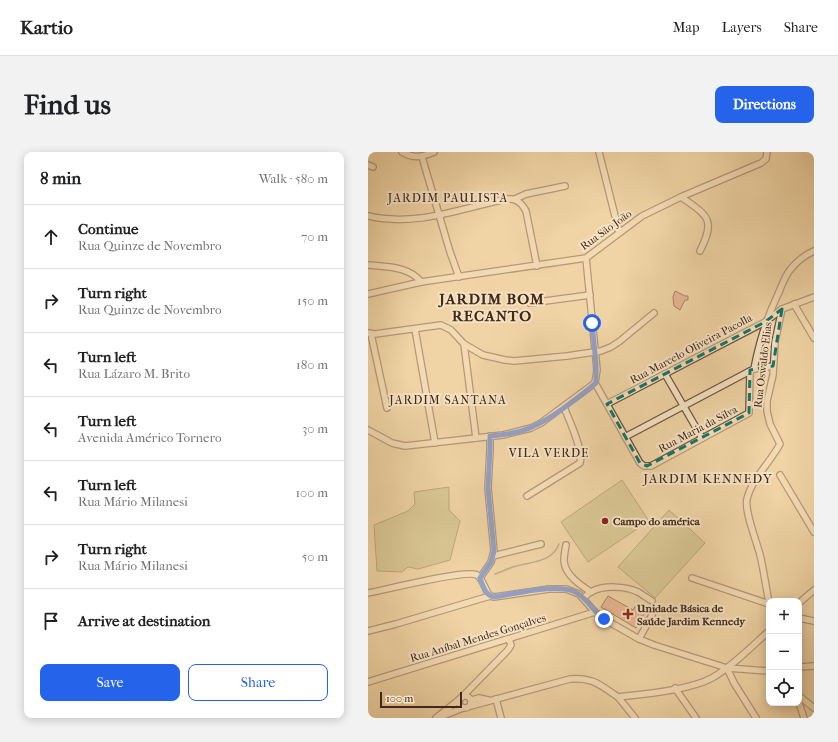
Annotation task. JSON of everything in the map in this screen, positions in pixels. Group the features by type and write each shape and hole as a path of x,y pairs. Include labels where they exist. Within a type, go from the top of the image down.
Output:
{"street":[{"path":"405,153 422,157 434,152"},
{"path":"599,152 619,232"},
{"name":"Rua São João","path":"368,294 421,282 586,258 642,216 761,162 766,159 767,152"},
{"path":"422,157 450,252 459,277"},
{"path":"368,216 390,219 440,215 505,199 515,199 526,194 566,186"},
{"path":"681,197 703,213 707,218 709,226 707,237 700,251"},
{"path":"515,199 523,205 526,211 537,266"},
{"name":"Rua Maria da Silva","path":"625,437 640,463 644,466 651,466 749,413 752,370 765,322 789,271 799,261 814,251"},
{"path":"586,258 597,370 596,383 625,437 752,370 773,366"},
{"path":"368,265 396,268 406,271 418,278 421,282"},
{"path":"530,303 590,294"},
{"name":"Rua Marcelo Oliveira Pacolla","path":"607,404 765,322 782,309 814,297"},
{"path":"794,304 814,338"},
{"name":"Rua Oswaldo Elias","path":"768,598 761,559 748,517 746,501 754,482 780,444 770,424 767,411 767,401 773,375 775,342 782,309"},
{"path":"387,408 370,334 429,326 445,326 464,344 484,355 505,360 536,359 595,353 611,347 654,313"},
{"path":"415,329 435,443"},
{"path":"464,344 476,438"},
{"path":"665,374 685,406 702,438"},
{"path":"368,430 396,444 405,446 521,431 531,428 564,407 596,383"},
{"path":"527,496 573,469 580,463 580,450 564,407"},
{"path":"480,578 491,562 494,543 488,488 490,436"},
{"path":"780,475 814,532"},
{"path":"493,556 541,544"},
{"path":"566,545 564,562 566,569 580,585 591,592"},
{"path":"368,594 453,576 473,574 480,578 486,592 490,596"},
{"path":"692,578 766,602"},
{"path":"584,598 591,592 601,588 614,587 628,588 652,601"},
{"path":"368,631 490,596 494,597 559,588 573,590 584,598 595,612 604,619 639,639 654,645 727,668 766,671"},
{"path":"802,601 814,590"},
{"name":"Rua Aníbal Mendes Gonçalves","path":"368,682 595,612"},
{"path":"639,639 652,615"},
{"path":"802,619 814,621"},
{"path":"618,697 693,685 711,678 727,668 766,634"},
{"path":"436,718 461,698 472,685 491,669 508,650 510,645 509,639"},
{"path":"802,667 814,666"},
{"path":"727,668 737,689 756,718"},
{"path":"471,701 479,698 493,699 579,678 594,681 618,697 635,718"},
{"path":"436,718 463,708 469,708 472,685"},
{"path":"675,688 696,718"},
{"path":"461,698 467,696 471,701"},
{"path":"461,698 459,703 463,708"},
{"path":"802,698 814,708"},
{"path":"493,699 501,718"},
{"path":"800,706 804,718"}],"highlighted area":[{"path":"782,309 773,366 750,370 749,413 647,466 640,463 607,404 765,322"}],"shaded area":[{"name":"Campo do américa","path":"622,480 649,521 588,562 561,522"},
{"path":"449,487 449,510 460,521 450,560 418,569 408,567 402,572 377,571 374,525 408,511 415,504 414,492"},
{"path":"669,510 705,543 655,598 618,567"}],"building":[{"path":"675,291 688,296 688,300 685,300 680,310 674,306 673,297"},
{"name":"Unidade Básica de Saúde Jardim Kennedy","path":"608,596 633,610 637,603 647,609 641,619 644,619 640,625 638,624 636,628 601,607"}],"waterway":[{"path":"495,574 513,567 539,561 551,555 559,544"}],"place":[{"name":"Campo do américa","path":"605,521"},
{"name":"Unidade Básica de Saúde Jardim Kennedy","path":"628,614"}],"district":[{"name":"JARDIM PAULISTA","path":"448,198"},
{"name":"JARDIM BOM RECANTO","path":"492,308"},
{"name":"JARDIM SANTANA","path":"448,400"},
{"name":"VILA VERDE","path":"549,453"},
{"name":"JARDIM KENNEDY","path":"708,478"}],"route":[{"path":"592,323 596,364 596,383 541,423 521,431 490,436 488,488 494,551 491,562 480,578 486,592 490,596 494,597 559,588 573,590 584,598 595,612 604,619"}]}
